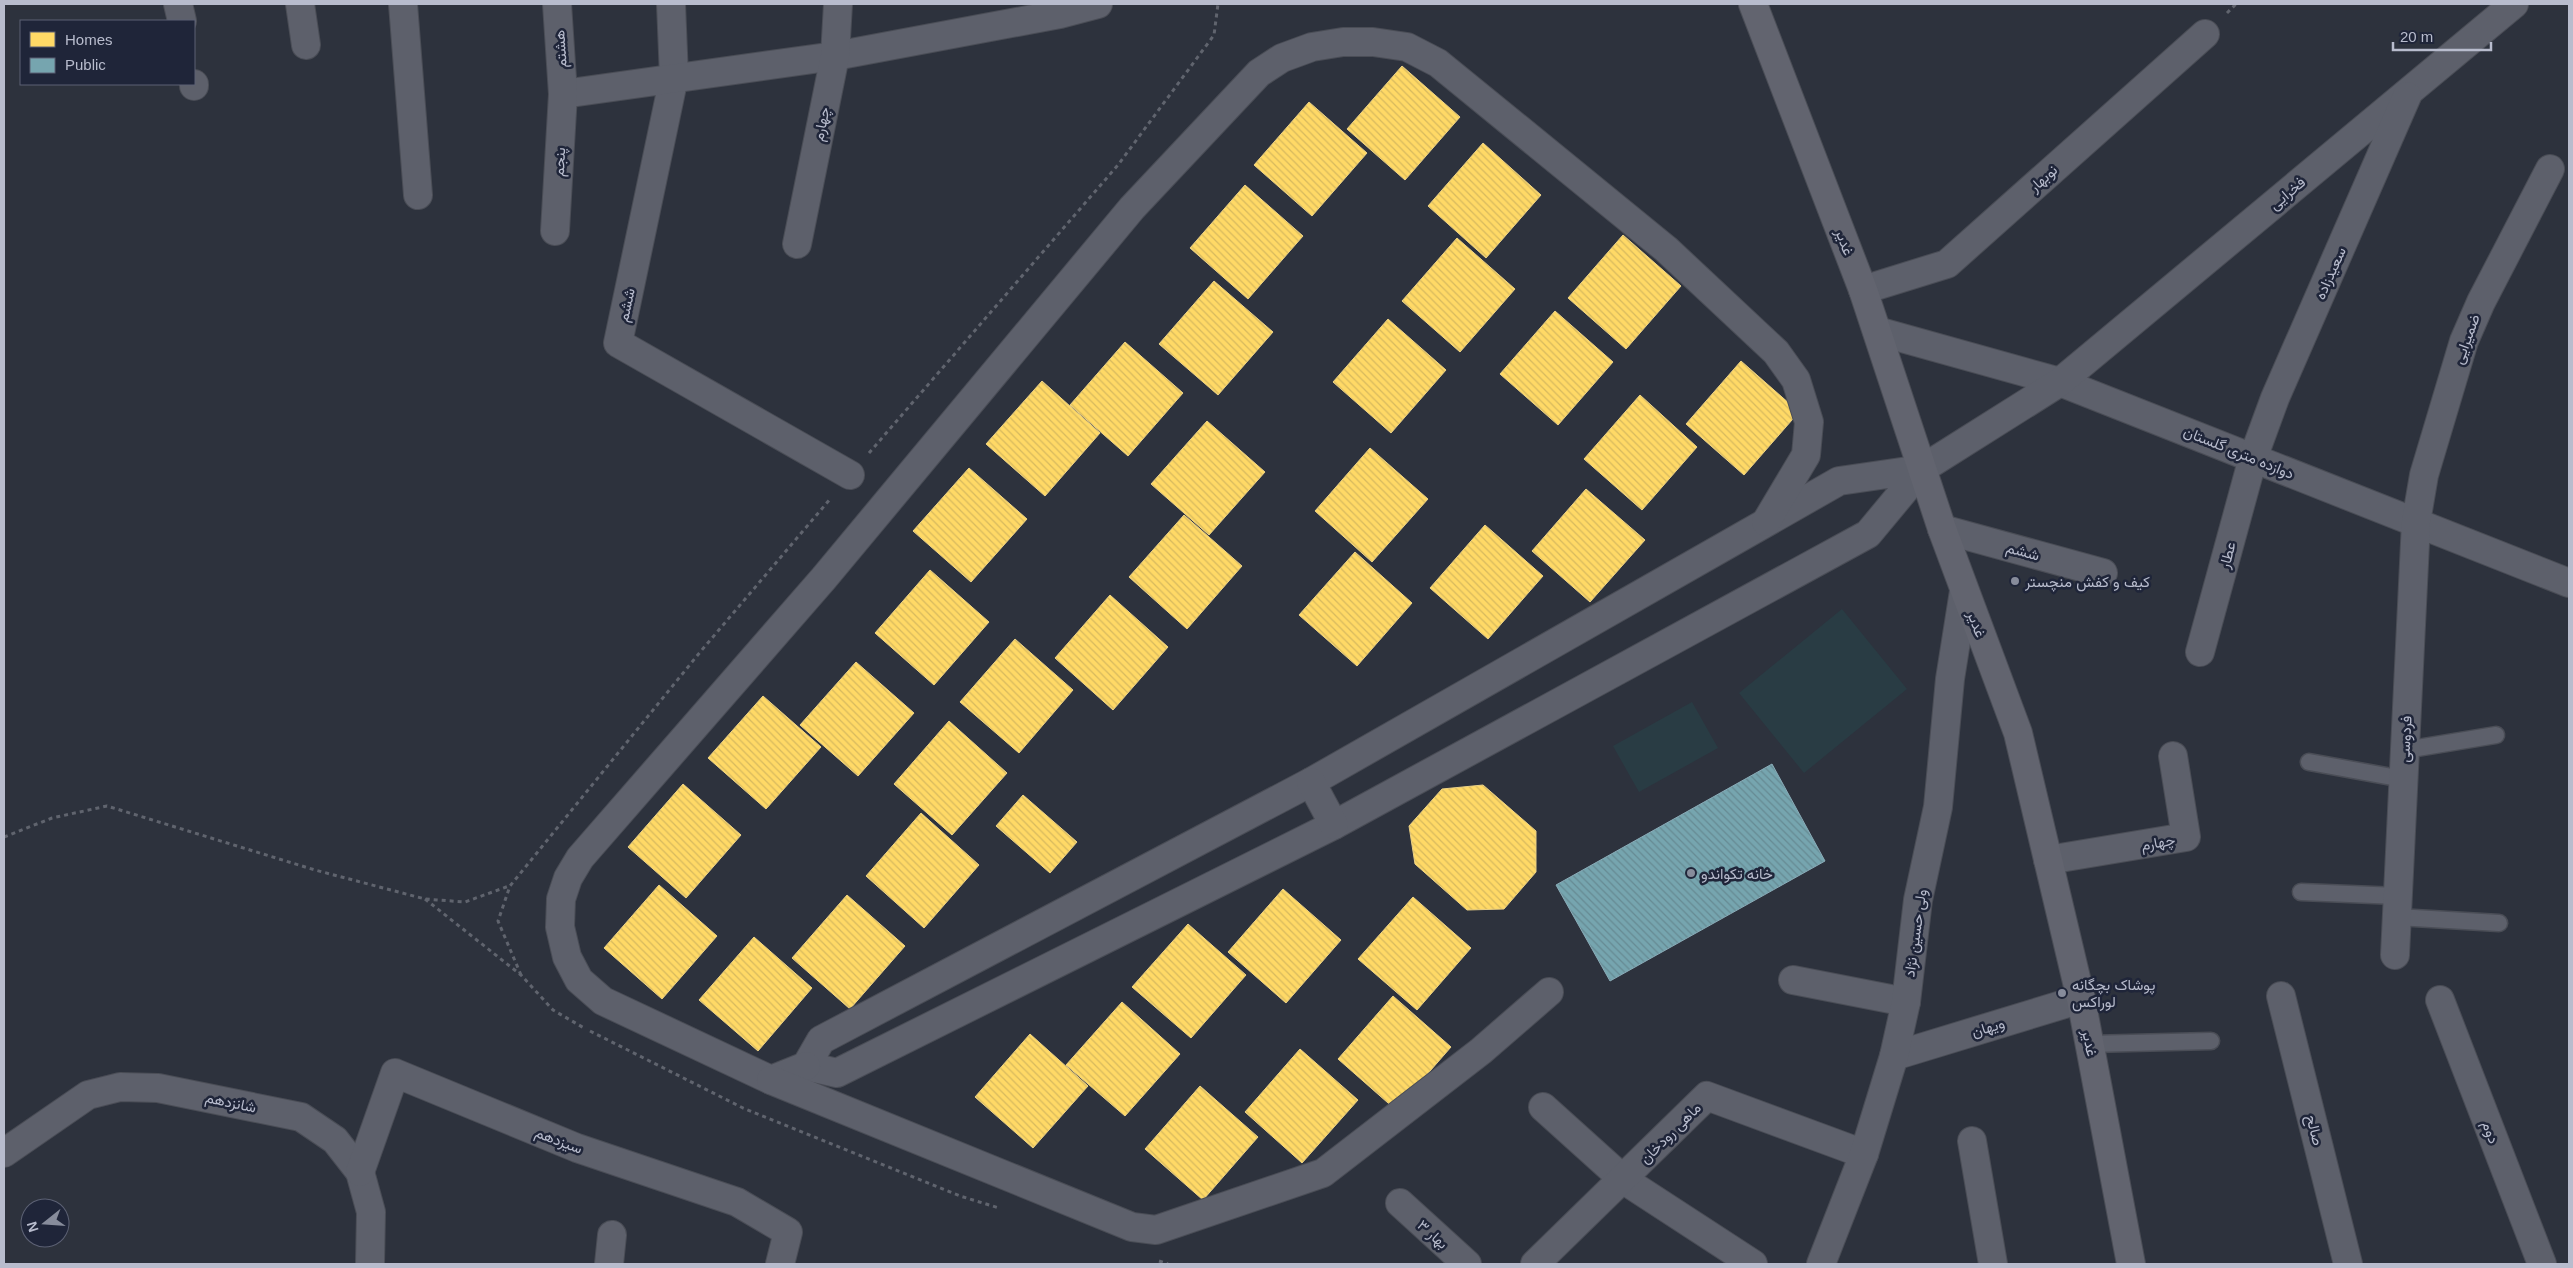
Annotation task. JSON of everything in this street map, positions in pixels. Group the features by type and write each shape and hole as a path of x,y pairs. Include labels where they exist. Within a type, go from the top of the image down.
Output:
{"main road":[{"name":"غدیر","path":"1753,4 1863,290 1964,592 2018,733 2082,998 2132,1264"}],"street":[{"path":"178,4 182,20"},
{"path":"300,4 306,45"},
{"path":"403,4 418,196"},
{"name":"هشتم","path":"557,4 563,94"},
{"name":"ششم","path":"671,4 674,77 618,343 850,475"},
{"name":"چهارم","path":"797,244 835,56 838,4"},
{"path":"563,94 835,56 1060,9 1098,4"},
{"name":"فخرایی","path":"2060,382 2514,4"},
{"name":"نوبهار","path":"1863,290 1947,264 2205,34"},
{"path":"1549,992 1481,1050 1323,1173 1156,1230 1132,1227 771,1080 603,1001 580,980 567,957 560,927 561,899 568,878 580,858 824,578 1132,208 1259,73 1282,58 1312,47 1343,42 1373,42 1407,47 1438,63 1666,249 1776,352 1796,380 1808,422 1806,455 1765,523"},
{"name":"سعیدزاده","path":"2253,458 2275,398 2410,90"},
{"name":"پنجم","path":"555,231 563,94"},
{"name":"ضمیرایی","path":"2416,522 2424,475 2464,341 2481,302 2550,169"},
{"name":"دوازده متری گلستان","path":"1877,332 2060,382 2569,583"},
{"path":"771,1080 806,1066 837,1073 1334,825 1868,534 1922,469 2060,382"},
{"name":"عطار","path":"2200,652 2253,458"},
{"path":"806,1066 821,1040 1312,782 1839,481 1922,469"},
{"name":"فردوسی","path":"2395,955 2416,522"},
{"name":"ششم","path":"1942,529 2103,573"},
{"name":"ولی حسین نژاد","path":"1821,1264 1864,1154 1894,1056 1906,1002 1918,900 1938,807 1950,679 1964,592"},
{"name":"چهارم","path":"2048,860 2186,837 2173,756"},
{"path":"1312,782 1334,825"},
{"path":"1793,980 1906,1002"},
{"name":"صالح","path":"2281,996 2348,1264"},
{"name":"ویهان","path":"1894,1056 2082,998"},
{"name":"دوم","path":"2440,1000 2542,1264"},
{"name":"سیزدهم","path":"360,1172 395,1073 577,1148 737,1202 788,1232 780,1264"},
{"name":"شانزدهم","path":"4,1153 88,1095 120,1087 158,1088 301,1117 335,1140 360,1172 371,1212 370,1264"},
{"name":"ماهی رودخان","path":"1535,1264 1624,1180 1707,1096 1864,1154"},
{"path":"1543,1107 1624,1180 1753,1264"},
{"path":"1972,1141 1993,1264"},
{"name":"بهار ۳","path":"1400,1203 1467,1264"},
{"path":"609,1264 612,1235"}],"lane":[{"path":"2405,750 2496,736"},
{"path":"2309,762 2403,779"},
{"path":"2301,892 2500,923"},
{"path":"2090,1044 2210,1041"}],"path":[{"path":"425,899 521,975 498,921 510,886 701,651 850,475 1118,165 1214,35 1218,4"},
{"path":"4,837 52,818 107,806 315,870 425,899 465,902 510,886"}],"shaded area":[{"path":"1842,609 1907,689 1804,773 1739,693"},
{"path":"1692,702 1718,748 1639,792 1613,746"}],"building: Homes":[{"path":"1402,66 1460,117 1405,180 1347,129"},
{"path":"1309,102 1367,153 1312,216 1254,165"},
{"path":"1483,143 1541,195 1486,258 1428,206"},
{"path":"1245,185 1303,236 1248,299 1190,248"},
{"path":"1623,235 1681,286 1626,349 1568,298"},
{"path":"1457,238 1515,289 1460,352 1402,301"},
{"path":"1214,281 1273,332 1218,395 1159,344"},
{"path":"1555,311 1613,362 1558,425 1500,374"},
{"path":"1388,319 1446,370 1391,433 1333,382"},
{"path":"1125,342 1183,393 1128,456 1070,405"},
{"path":"1741,361 1799,412 1744,475 1686,424"},
{"path":"1042,381 1100,433 1045,496 986,444"},
{"path":"1640,395 1697,447 1642,510 1584,459"},
{"path":"1207,421 1265,472 1209,535 1151,484"},
{"path":"1370,448 1428,499 1372,562 1315,511"},
{"path":"969,468 1027,519 971,582 913,531"},
{"path":"1586,489 1645,540 1590,602 1532,551"},
{"path":"1184,515 1242,566 1187,629 1129,577"},
{"path":"1485,525 1543,576 1488,639 1430,588"},
{"path":"1355,552 1412,603 1357,666 1299,615"},
{"path":"930,570 989,622 934,685 875,633"},
{"path":"1110,595 1168,647 1113,710 1055,658"},
{"path":"1015,639 1073,690 1019,753 960,702"},
{"path":"856,662 914,713 858,776 800,725"},
{"path":"763,696 821,747 766,809 708,758"},
{"path":"949,721 1007,773 952,835 894,784"},
{"path":"683,784 741,835 686,898 628,847"},
{"path":"1483,785 1536,831 1536,872 1504,909 1467,910 1415,864 1409,826 1442,789"},
{"path":"1023,795 1077,842 1050,873 996,826"},
{"path":"921,813 979,865 924,928 866,876"},
{"path":"659,885 717,936 662,999 604,948"},
{"path":"1283,889 1341,940 1286,1003 1228,952"},
{"path":"847,895 905,946 850,1009 792,958"},
{"path":"1413,897 1471,948 1417,1010 1358,959"},
{"path":"1188,924 1246,975 1191,1038 1132,987"},
{"path":"754,937 812,988 758,1051 699,1000"},
{"path":"1393,996 1451,1047 1396,1110 1338,1059"},
{"path":"1122,1002 1180,1054 1125,1116 1066,1065"},
{"path":"1030,1034 1088,1086 1033,1148 975,1097"},
{"path":"1300,1049 1358,1100 1302,1163 1245,1112"},
{"path":"1200,1086 1258,1137 1203,1200 1145,1149"}],"building: Public":[{"name":"خانه تکواندو","path":"1772,764 1825,861 1610,981 1556,885"}],"place":[{"name":"کیف و کفش منچستر","path":"2015,581"},
{"name":"خانه تکواندو","path":"1691,873"},
{"name":"پوشاک بچگانه لوراکس","path":"2062,993"}]}
